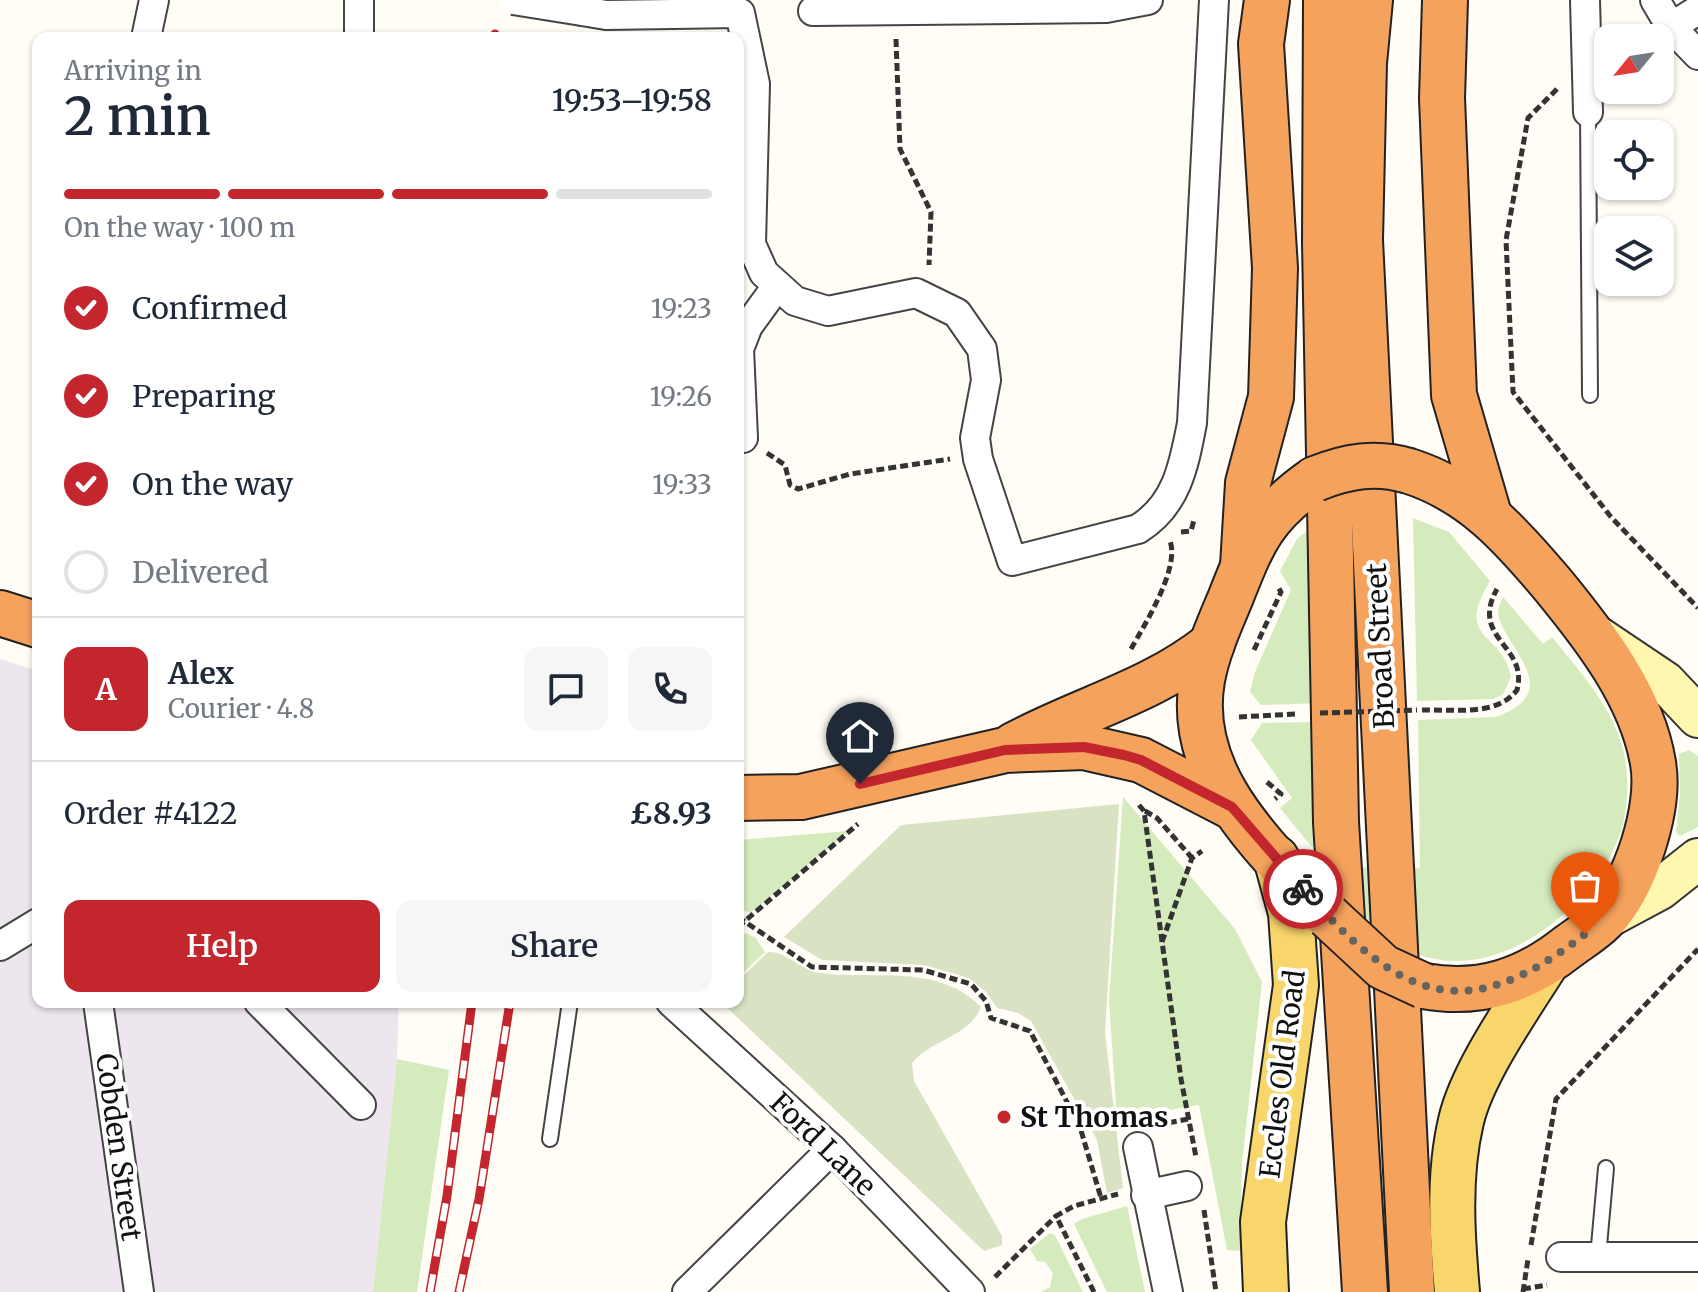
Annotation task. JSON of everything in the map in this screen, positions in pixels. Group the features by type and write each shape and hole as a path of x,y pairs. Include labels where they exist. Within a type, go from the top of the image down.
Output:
{"highway":[{"path":"1258,573 1248,483 1271,397 1275,268 1261,44 1267,0"},
{"name":"Broad Street","path":"1326,0 1324,195 1336,822 1365,1292"},
{"name":"Broad Street","path":"1370,0 1364,63 1360,240 1412,1292"},
{"path":"1445,0 1442,98 1454,395 1489,515"},
{"path":"1353,466 1392,466 1409,471 1462,494 1489,515 1592,633 1639,720 1653,762 1654,797 1649,829 1635,867 1604,919 1545,965 1519,979 1491,986 1447,990 1424,986 1383,967 1328,916 1276,858 1256,795 1213,774 1199,712 1202,679 1232,650 1258,573 1258,532 1273,512 1315,479 1353,466"},
{"path":"0,613 32,623"},
{"path":"1005,750 1061,720 1145,689 1179,670 1232,650"},
{"path":"744,798 801,797 1005,750 1084,747 1124,755 1256,795"}],"main road":[{"name":"Eccles Old Road","path":"1266,1292 1263,1222 1296,985 1291,913 1276,858"},
{"path":"1457,1292 1451,1235 1461,1119 1494,1046 1545,965"}],"street":[{"path":"147,32 154,0"},
{"path":"359,0 359,32"},
{"path":"513,0 606,15 740,13 755,84 751,244 764,273 795,301 828,311 916,293 957,313 982,349 986,380 975,438 977,455 1012,561 1124,533 1156,518 1178,482 1192,423 1214,0"},
{"path":"813,11 950,5 1106,8 1148,0"},
{"path":"1585,0 1588,112"},
{"path":"1655,0 1669,24"},
{"path":"1674,25 1698,10"},
{"path":"1674,30 1698,55"},
{"path":"744,336 777,286"},
{"path":"1592,633 1665,682 1698,717"},
{"path":"1604,919 1660,889 1698,859"},
{"name":"Cobden Street","path":"99,1008 139,1292"},
{"path":"265,1008 361,1105"},
{"name":"Ford Lane","path":"678,1008 980,1287"},
{"path":"1138,1147 1168,1292"},
{"path":"687,1292 832,1149"},
{"path":"1145,1192 1193,1180"},
{"path":"1561,1257 1698,1257"}],"lane":[{"path":"1588,112 1590,395"},
{"path":"550,1139 569,1008"},
{"path":"1598,1257 1606,1168"}],"path":[{"path":"878,7 900,149 931,212 923,297"},
{"path":"1586,59 1528,118 1506,240 1513,392 1611,517 1698,608"},
{"path":"744,439 785,465 790,485 798,489 850,474 977,455"},
{"path":"1104,704 1161,592 1174,551 1167,533 1156,518"},
{"path":"1232,650 1281,592 1258,573"},
{"path":"1239,717 1490,708 1501,705 1517,690 1518,668 1488,620 1489,603 1497,589"},
{"path":"1239,706 1240,727"},
{"path":"744,924 858,826 860,784"},
{"path":"1131,796 1144,811 1157,818 1192,858"},
{"path":"1144,811 1193,1180 1216,1292"},
{"path":"1162,943 1192,858 1202,851"},
{"path":"744,920 812,967 923,970 971,984 986,1001 991,1018 1030,1031 1080,1127 1101,1198"},
{"path":"1523,1292 1556,1099 1698,949"},
{"path":"980,1287 1056,1216 1101,1198 1145,1192"},
{"path":"1056,1216 1094,1292"}],"shaded area":[{"path":"0,659 32,669 32,1008 399,1008 397,1059 373,1292 0,1292"}],"green space":[{"path":"1413,518 1449,532 1490,581 1480,601 1477,615 1479,626 1507,662 1511,677 1503,694 1494,699 1417,701"},
{"path":"1316,524 1321,703 1261,705 1250,692 1255,672 1291,590 1280,571 1297,539"},
{"path":"1503,597 1543,644 1552,637 1603,703 1623,749 1627,772 1626,809 1616,844 1602,870 1583,895 1560,917 1506,951 1477,959 1447,961 1417,954 1389,939 1355,906 1328,867 1420,868 1418,720 1496,717 1516,707 1527,696 1530,685 1528,672 1499,618 1498,609"},
{"path":"1321,722 1325,848 1311,846 1280,808 1292,798 1251,740 1262,723"},
{"path":"1689,750 1698,756 1698,827 1680,836 1676,833 1680,794 1679,754"},
{"path":"1123,797 1235,929 1262,982 1242,1163 1240,1251 1227,1250 1199,1105 1117,1119 1109,1001"},
{"path":"1119,804 1105,1032 1123,1188 1107,1193 1097,1140 1031,1021 1018,1013 997,1008 986,992 969,978 924,965 822,960 784,937 901,825"},
{"path":"849,831 750,913 744,910 744,840"},
{"path":"744,934 756,938 765,952 744,972"},
{"path":"768,952 820,973 926,979 964,993 981,1007 968,1025 912,1063 914,1081 1002,1236 1002,1245 984,1251 727,1008 744,1008 744,975"},
{"path":"397,1059 449,1070 417,1292 373,1292"},
{"path":"1127,1206 1145,1292 1107,1292 1074,1224"},
{"path":"1050,1233 1055,1235 1083,1292 1041,1292 1050,1287 1053,1273 1045,1262 1037,1261 1030,1249"}],"railway":[{"path":"430,1292 447,1196 471,1008"},
{"path":"459,1292 479,1199 509,1008"}],"way so far":[{"path":"1303,889 1344,935 1383,967 1424,986 1447,990 1469,990 1519,979 1545,965 1585,934"}],"place":[{"name":"St Thomas","path":"1004,1117"}],"route":[{"path":"860,784 1005,750 1084,747 1124,755 1141,760 1232,807 1303,889"}]}
